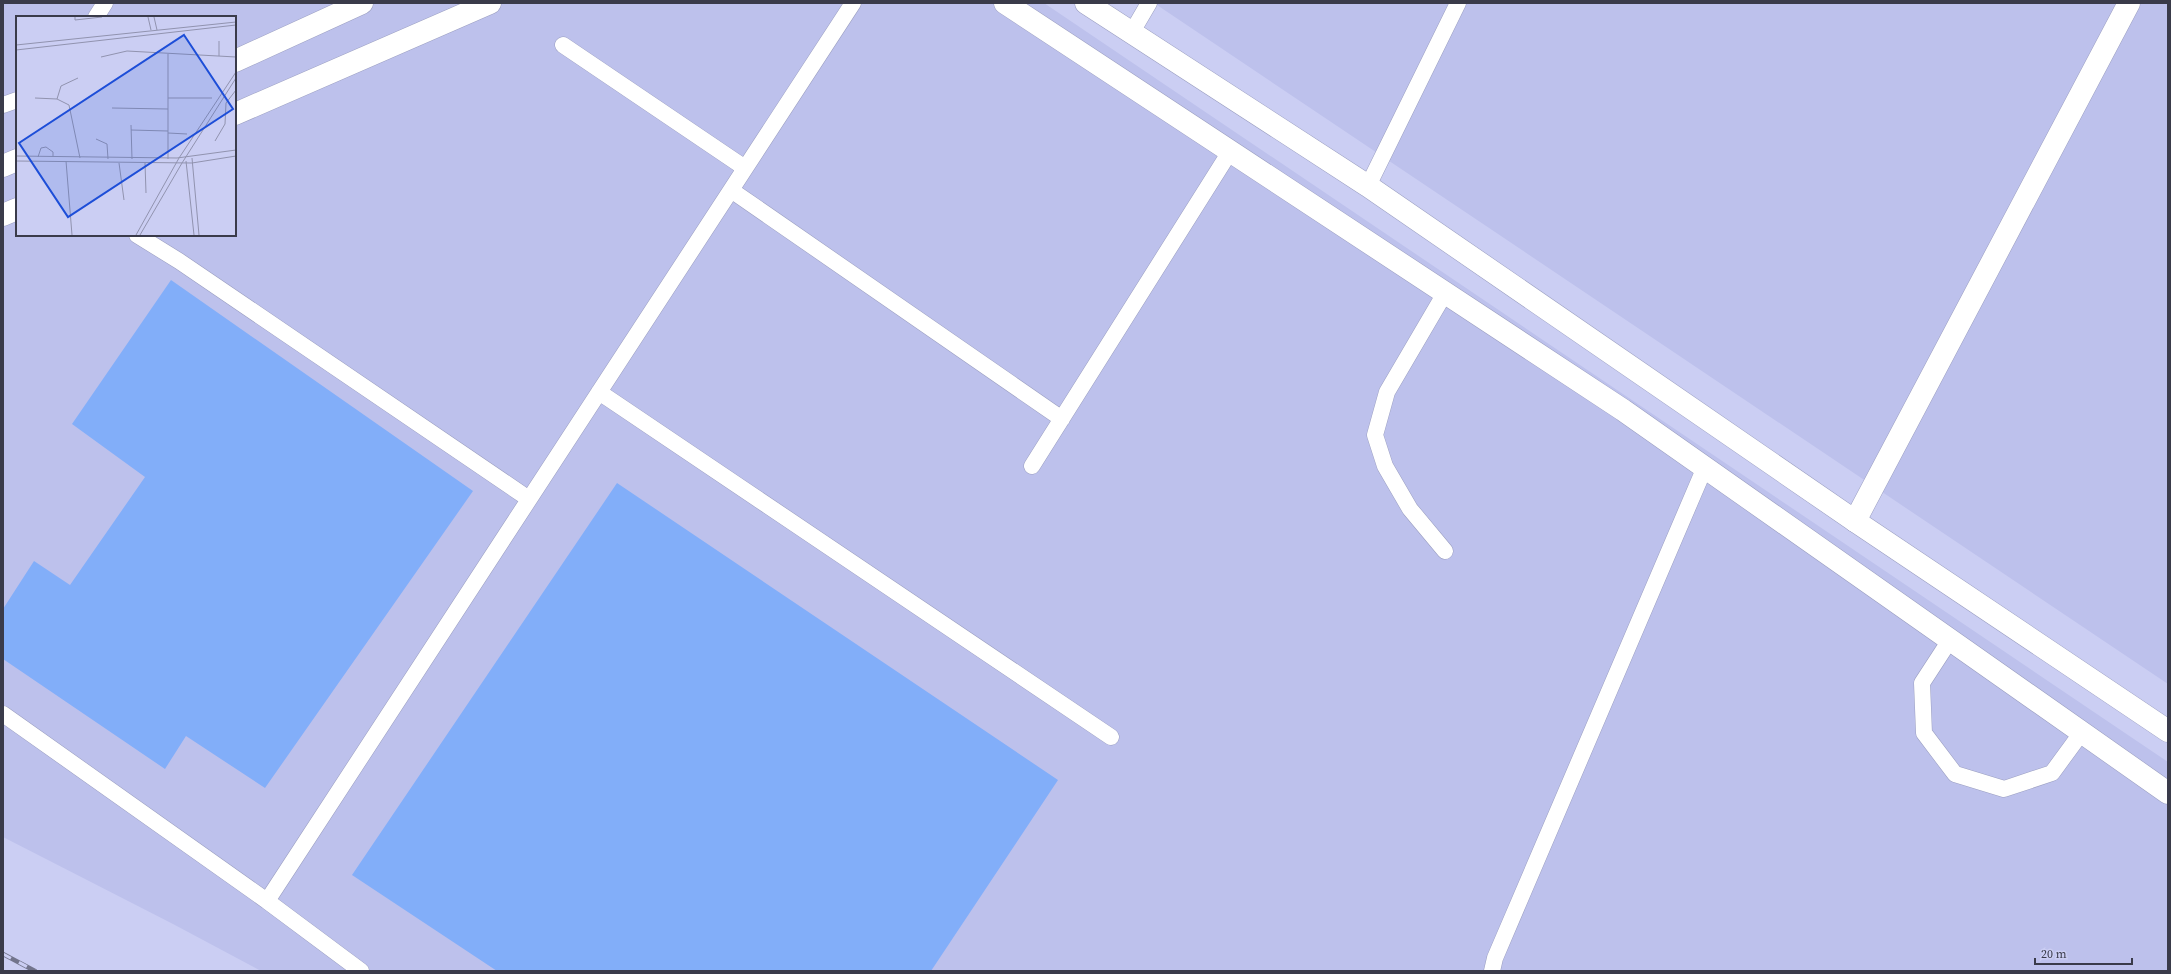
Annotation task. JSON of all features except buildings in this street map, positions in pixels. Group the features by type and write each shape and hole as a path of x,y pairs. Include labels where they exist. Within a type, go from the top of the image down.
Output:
{"main road":[{"path":"236,61 362,3"},
{"path":"236,114 490,3"},
{"path":"1005,3 1231,150 1623,410 2168,793"},
{"path":"1086,3 1368,186 1855,521 2168,731"},
{"path":"1855,521 2129,3"},
{"path":"3,166 16,160"},
{"path":"3,215 16,209"}],"lane":[{"path":"97,16 105,3"},
{"path":"267,901 853,3"},
{"path":"1132,32 1148,3"},
{"path":"1368,186 1458,3"},
{"path":"563,45 745,168"},
{"path":"3,106 16,100"},
{"path":"1032,466 1231,150"},
{"path":"731,190 1062,419"},
{"path":"139,236 180,261 529,499"},
{"path":"1445,293 1387,392 1375,435 1385,466 1410,509 1445,551"},
{"path":"600,392 1111,737"},
{"path":"1492,971 1498,951 1705,468"},
{"path":"1950,640 1922,683 1924,733 1955,774 2004,789 2011,787 2052,773 2082,732"},
{"path":"3,714 267,901 361,971"}],"shaded area":[{"path":"3,3 1044,3 2168,762 2168,971 261,971 3,837"},
{"path":"1154,3 2168,3 2168,684"}],"railway":[{"path":"3,954 35,971"}]}
